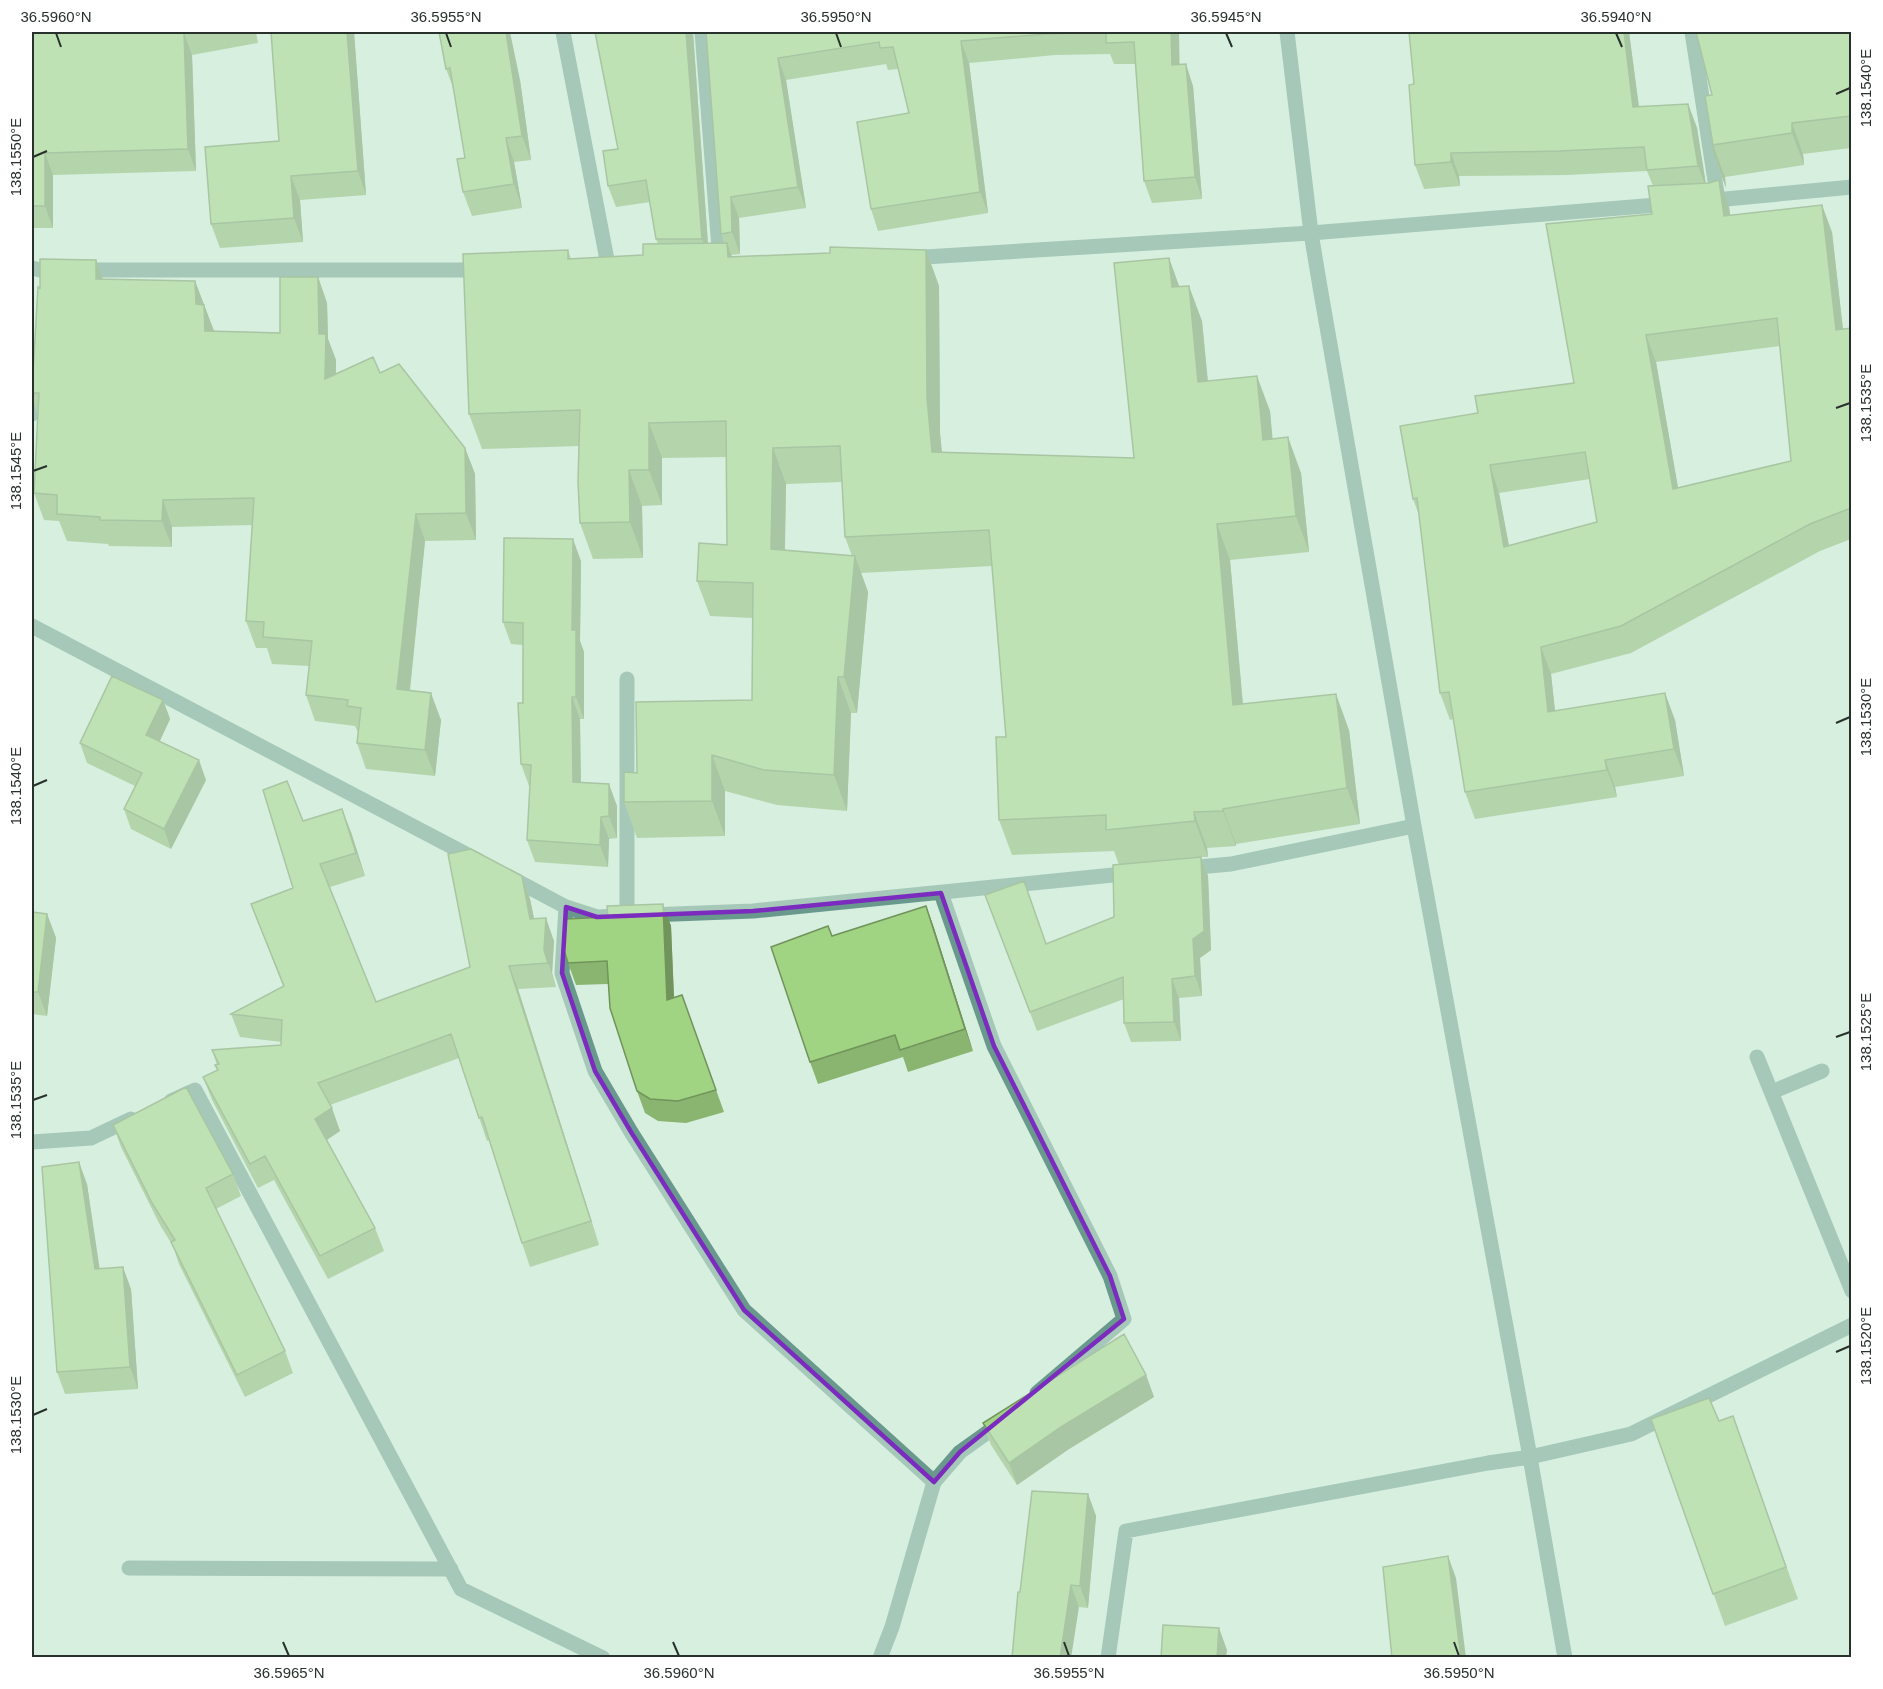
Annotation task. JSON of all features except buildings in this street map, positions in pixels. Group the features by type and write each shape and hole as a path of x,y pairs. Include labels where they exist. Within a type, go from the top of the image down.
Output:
{"street":[{"path":"563,32 608,270"},
{"path":"702,32 721,270"},
{"path":"1287,32 1311,233 1414,826 1565,1658"},
{"path":"1692,32 1718,200"},
{"path":"897,259 1311,233 1851,187"},
{"path":"37,273 502,270"},
{"path":"32,414 34,369"},
{"path":"32,626 566,907 597,917 753,911 1150,872"},
{"path":"627,679 627,915"},
{"path":"1173,869 1231,864 1414,826"},
{"path":"880,1658 892,1627 934,1482 960,1452 1020,1407 1124,1319 1110,1276 994,1046 941,892"},
{"path":"566,907 562,973 595,1071 637,1142 744,1310 934,1482"},
{"path":"1757,1057 1851,1291"},
{"path":"1772,1092 1822,1071"},
{"path":"32,1142 91,1138 195,1089 461,1589 603,1658"},
{"path":"1108,1658 1126,1531 1530,1457 1631,1434 1851,1325"},
{"path":"129,1568 451,1569"}],"highlighted area":[{"path":"941,893 994,1046 1110,1276 1124,1319 960,1452 934,1482 744,1310 595,1071 562,973 566,907 597,917 753,911"}]}
